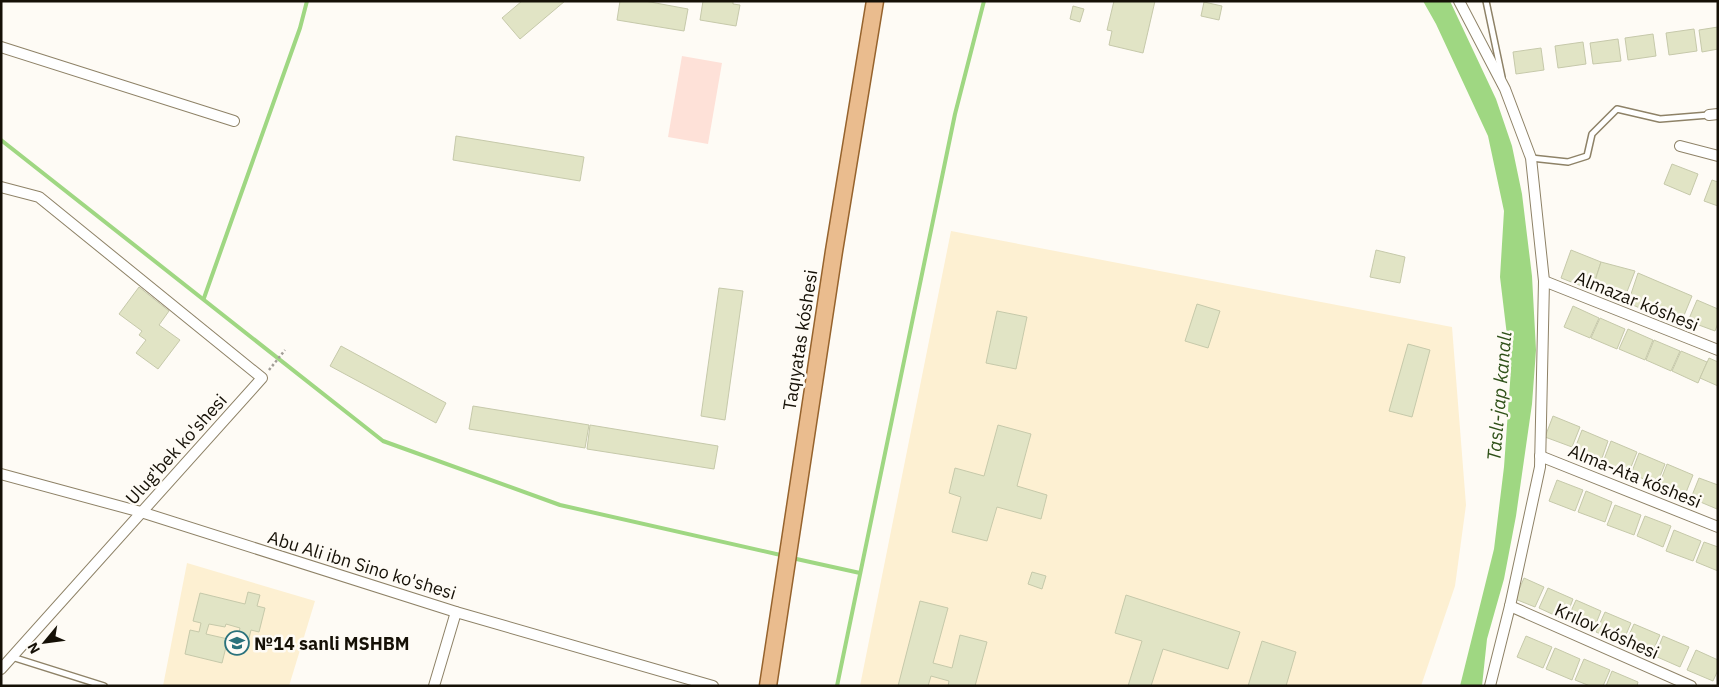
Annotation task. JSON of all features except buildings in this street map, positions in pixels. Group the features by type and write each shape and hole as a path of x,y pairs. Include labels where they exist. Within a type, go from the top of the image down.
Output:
{"main road":[{"name":"Taqıyatas kóshesi","path":"768,686 834,252 875,1"}],"street":[{"path":"1459,1 1505,89 1531,158 1544,281 1540,466 1510,606 1490,686"},
{"path":"1,47 234,120"},
{"path":"1680,146 1718,156"},
{"name":"Ulug'bek ko'shesi","path":"1,186 39,197 262,378 1,669"},
{"name":"Almazar kóshesi","path":"1544,281 1718,350"},
{"name":"Alma-Ata kóshesi","path":"1540,456 1718,527"},
{"name":"Abu Ali ibn Sino ko'shesi","path":"1,474 141,512 456,612 712,686"},
{"name":"Krılov kóshesi","path":"1510,606 1691,686"},
{"path":"434,686 456,612"}],"lane":[{"path":"1486,1 1505,89"},
{"path":"1531,158 1568,162 1587,156 1592,134 1617,109 1660,119 1714,115"},
{"path":"12,657 104,686"}],"path":[{"path":"269,370 285,350"}],"shaded area":[{"path":"1423,1 1450,1 1496,99 1512,146 1522,194 1532,276 1536,350 1532,404 1516,516 1504,579 1487,639 1482,686 1460,686 1494,549 1504,467 1511,369 1500,277 1504,211 1488,136 1436,24"},
{"path":"682,56 722,63 708,144 668,137"},
{"path":"951,231 1452,327 1466,505 1455,586 1421,686 860,686"},
{"name":"№14 sanli MSHBM","path":"187,563 315,601 289,686 163,686"}],"waterway":[{"path":"204,298 300,28 307,1"},
{"path":"837,686 955,114 984,1"},
{"path":"1,140 383,441 560,505 785,556"},
{"path":"792,558 860,573"}],"place":[{"name":"№14 sanli MSHBM","path":"237,643"}],"water label":[{"name":"Taslı-jap kanalı","path":"1499,396"}]}
